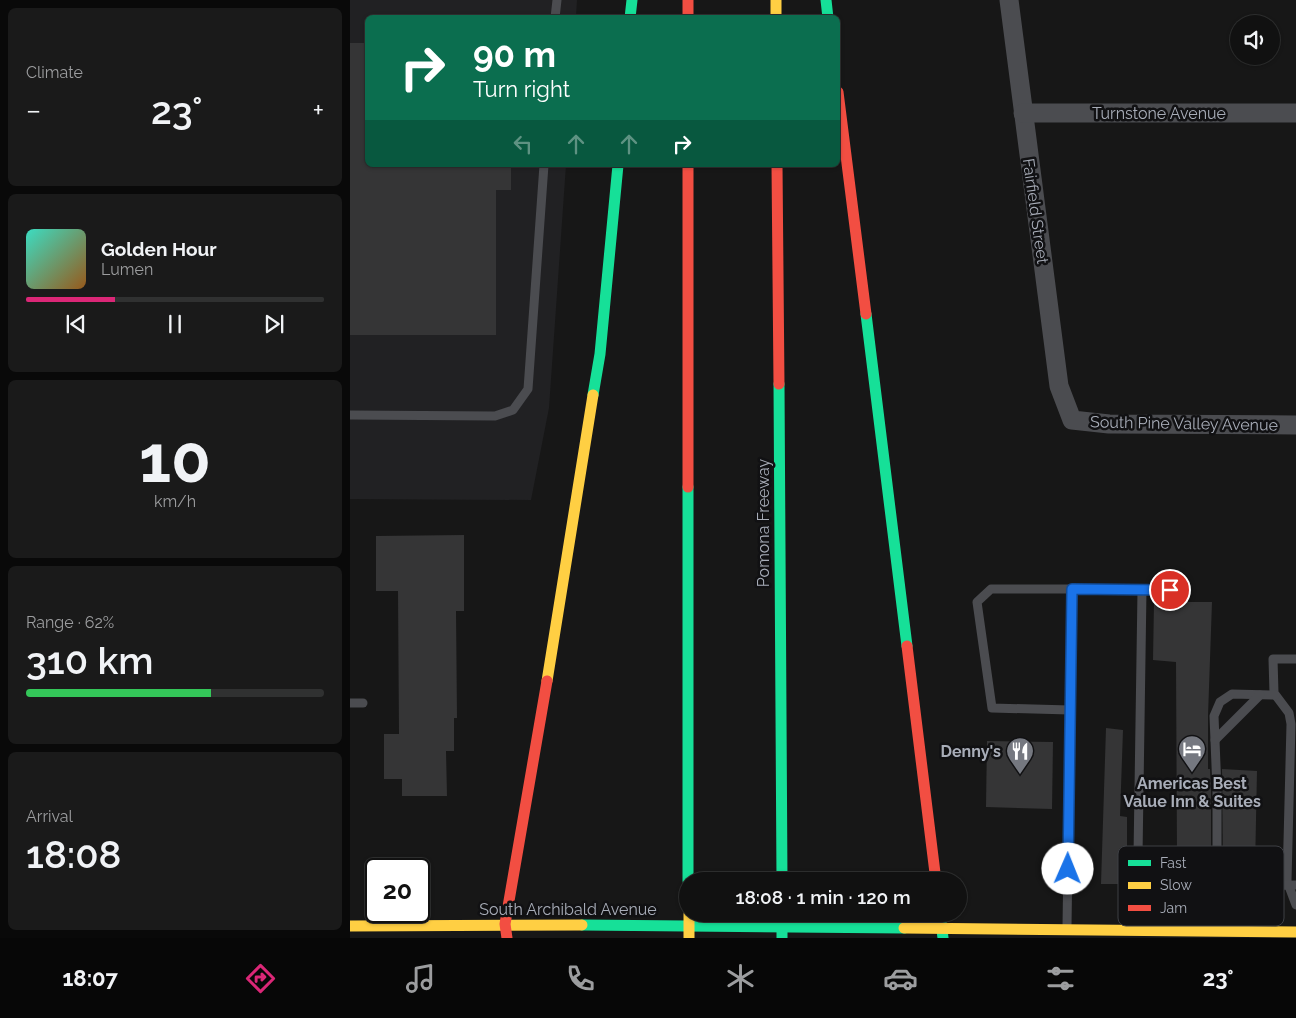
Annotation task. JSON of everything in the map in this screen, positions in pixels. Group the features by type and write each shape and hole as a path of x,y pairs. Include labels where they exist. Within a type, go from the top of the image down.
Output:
{"main road":[{"path":"630,15 632,0"},
{"path":"688,0 688,15"},
{"path":"776,0 776,15"},
{"path":"826,0 828,15"},
{"path":"840,108 935,872"},
{"path":"508,938 505,924 548,676 600,354 618,167"},
{"path":"688,167 688,872"},
{"name":"Pomona Freeway","path":"777,167 782,872"},
{"path":"689,922 689,938"},
{"path":"782,922 782,938"},
{"name":"South Archibald Avenue","path":"350,926 505,924 942,933 1067,929 1296,932"}],"street":[{"name":"Fairfield Street","path":"1009,0 1059,386 1072,420"},
{"name":"Turnstone Avenue","path":"1023,113 1296,113"},
{"name":"South Pine Valley Avenue","path":"1072,420 1109,424 1296,425"}],"lane":[{"path":"555,15 556,0"},
{"path":"350,415 495,416 513,410 528,389 544,167"},
{"path":"1067,929 1072,589"},
{"path":"1070,710 992,708 977,602 990,590 1185,590"},
{"path":"1138,846 1142,590"},
{"path":"1296,660 1274,659 1274,693 1289,713 1291,724 1292,822 1287,882 1292,885 1296,905"},
{"path":"1216,846 1217,790 1214,716 1220,702 1232,694 1275,695"},
{"path":"1215,740 1260,695"},
{"path":"350,703 363,703"},
{"path":"1136,926 1136,930"}],"shaded area":[{"path":"350,0 577,0 576,15 365,15 365,167 566,167 549,408 531,500 350,499"}],"building":[{"path":"350,43 365,43 365,167 511,167 511,190 496,190 496,335 350,335"},
{"path":"464,535 464,611 456,611 457,718 454,718 454,751 446,751 447,796 402,796 402,779 384,779 384,734 399,734 398,591 376,591 376,536"},
{"name":"Americas Best Value Inn & Suites","path":"1154,602 1212,602 1208,716 1211,846 1177,846 1176,662 1153,660"},
{"name":"Americas Best Value Inn & Suites","path":"1106,728 1123,730 1120,816 1127,817 1127,846 1118,846 1118,884 1101,884"},
{"name":"Denny's","path":"987,741 1053,742 1052,809 986,807"},
{"path":"1222,769 1257,771 1255,846 1223,846"}],"traffic: fast":[{"path":"630,15 632,0"},
{"path":"826,0 828,15"},
{"path":"593,395 600,354 618,167"},
{"path":"866,314 907,646"},
{"path":"779,384 782,872"},
{"path":"688,487 688,872"},
{"path":"782,922 782,938"},
{"path":"941,922 943,938"},
{"path":"582,925 904,928"}],"traffic: slow":[{"path":"776,0 776,15"},
{"path":"547,681 593,395"},
{"path":"689,922 689,938"},
{"path":"350,926 582,925"},
{"path":"904,928 1296,932"}],"traffic: jam":[{"path":"688,0 688,15"},
{"path":"840,108 866,314"},
{"path":"688,167 688,487"},
{"path":"777,167 779,384"},
{"path":"907,646 935,872"},
{"path":"507,938 505,924 547,681"}],"place":[{"name":"Americas Best Value Inn & Suites","path":"1192,773"},
{"name":"Denny's","path":"1020,775"}],"route":[{"path":"1068,869 1072,589 1170,590"}]}
